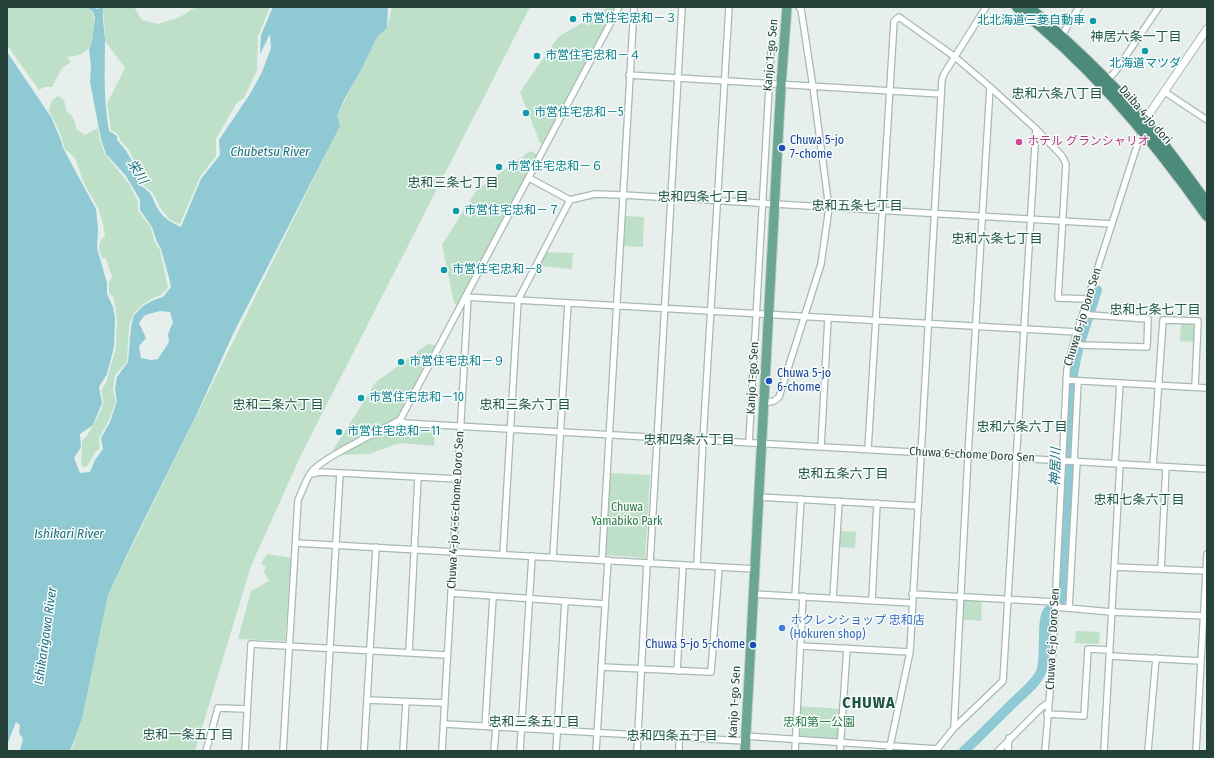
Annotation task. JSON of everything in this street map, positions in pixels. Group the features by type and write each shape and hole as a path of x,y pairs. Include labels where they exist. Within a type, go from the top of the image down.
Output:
{"highway":[{"name":"Daiba 4-jo dori","path":"1017,7 1060,40"},
{"name":"Daiba 4-jo dori","path":"1029,7 1144,126 1167,147 1207,203"},
{"name":"Daiba 4-jo dori","path":"1144,126 1164,157 1207,216"}],"main road":[{"name":"Kanjo 1-go Sen","path":"745,751 760,444 764,403 774,204 787,7"}],"street":[{"path":"284,751 298,500 310,474 318,465 400,420 467,297 619,7"},
{"path":"596,751 605,604 609,435 634,7"},
{"path":"637,751 682,7"},
{"path":"697,565 729,7"},
{"path":"764,403 774,401 779,397 821,264 828,208 813,87 801,9 799,7"},
{"path":"889,751 910,652 912,594 942,79 986,7"},
{"path":"1060,40 1079,7"},
{"path":"1104,83 1115,72 1160,7"},
{"path":"868,449 894,21 900,17 955,57 990,86 1036,129 1062,156 1066,164 1064,220 1058,298 1088,299"},
{"path":"1144,126 1207,29"},
{"path":"749,443 771,52"},
{"path":"630,75 941,94"},
{"path":"954,728 960,597 990,86"},
{"path":"1165,92 1207,120"},
{"name":"Chuwa 6-jo Doro Sen","path":"1045,751 1055,604 1071,461 1073,380 1067,369 1077,343 1077,332 1086,314 1088,299 1144,126"},
{"path":"444,724 679,737 795,738 937,748 954,728 1003,681 1036,129"},
{"path":"529,178 570,200 595,194 623,195 1112,224"},
{"path":"503,555 518,300 570,200"},
{"path":"467,297 756,315 1077,332"},
{"path":"400,420 404,423 460,425 467,297"},
{"path":"553,557 568,303"},
{"path":"1077,343 1147,348 1148,319 1086,314"},
{"path":"821,447 828,318"},
{"path":"1153,466 1163,320 1198,321 1195,387"},
{"path":"1069,608 1073,380 1207,388"},
{"path":"1104,751 1115,567 1120,383"},
{"name":"Chuwa 4-jo 4-6-chome Doro Sen","path":"442,751 460,425 760,444"},
{"name":"Chuwa 6-chome Doro Sen","path":"760,444 1207,469"},
{"path":"1161,569 1166,467"},
{"path":"310,474 321,472 458,479"},
{"path":"324,751 340,473"},
{"path":"409,653 418,477"},
{"path":"758,497 918,506"},
{"path":"795,596 801,499"},
{"path":"833,598 839,501"},
{"path":"872,600 877,503"},
{"path":"296,543 755,569"},
{"path":"364,751 376,547"},
{"path":"1196,751 1205,616 1207,554"},
{"path":"520,751 532,556"},
{"path":"677,671 683,565"},
{"path":"601,667 711,672 719,566"},
{"path":"1115,567 1206,571"},
{"path":"451,594 605,604"},
{"path":"753,594 912,603"},
{"path":"912,594 1008,599 1055,604 1069,608 1112,612 1205,616"},
{"path":"795,751 803,596"},
{"path":"485,726 493,597"},
{"path":"556,751 565,601"},
{"path":"245,751 251,644 447,655"},
{"path":"801,646 910,652"},
{"path":"840,751 846,648"},
{"path":"1048,714 1084,716 1088,649 1156,658 1201,661"},
{"path":"1148,751 1156,658"},
{"path":"367,700 445,703"},
{"path":"403,751 406,702"},
{"path":"998,751 1009,738 1049,702"},
{"path":"206,751 218,708 248,709"},
{"path":"494,751 496,727"},
{"path":"679,737 679,751"},
{"path":"1008,751 1009,738"}],"green space":[{"path":"7,7 87,7 93,13 94,27 89,48 85,52 67,57 71,62 62,68 52,87 44,87 39,90 7,45"},
{"path":"103,7 134,7 142,20 158,24 180,17 196,7 270,7 258,36 257,70 244,98 236,104 216,139 216,156 200,177 180,224 170,220 162,210 152,192 143,185 141,176 129,150 120,140 118,134 111,130 107,104 125,68 105,41"},
{"path":"392,7 530,7 301,455 251,566 195,751 71,751 82,719 108,595 339,127 337,116 377,37 387,28"},
{"path":"609,7 619,7 545,145 540,143 520,92 558,37"},
{"path":"58,96 64,100 67,112 74,119 76,129 85,135 98,128 100,141 105,154 129,184 138,202 138,211 151,227 154,241 160,250 168,288 161,295 142,305 134,313 129,326 127,362 115,375 113,390 116,401 109,420 99,438 100,449 96,451 87,466 82,467 82,441 94,424 103,404 101,391 106,383 116,347 117,319 114,298 109,293 109,282 112,277 106,259 101,257 99,246 105,236 98,208 83,181 75,158 64,148 62,138 49,110 52,100"},
{"path":"530,151 540,156 460,307 454,303 442,245 476,191"},
{"path":"625,216 644,217 643,247 623,246"},
{"path":"546,252 573,253 572,269 539,266"},
{"path":"1181,324 1194,324 1194,342 1180,341"},
{"path":"428,344 439,346 401,420 435,424 434,446 400,443 369,454 337,454 333,450 376,382"},
{"name":"Chuwa Yamabiko Park","path":"610,473 650,475 645,558 605,555"},
{"path":"841,531 856,532 855,548 840,547"},
{"path":"267,554 291,558 285,641 238,639 251,591 269,581 264,572 266,566 261,564"},
{"path":"960,597 982,598 981,621 959,619"},
{"path":"1076,631 1100,632 1099,644 1075,643"},
{"name":"忠和第一公園","path":"797,706 842,709 841,741 795,738"}],"water":[{"path":"87,7 97,9 103,7 105,38 105,96 109,131 117,136 117,140 126,151 132,162 141,186 149,192 160,212 169,221 181,227 201,179 220,155 219,140 250,94 262,72 271,48 270,34 260,54 261,35 273,7 388,7 387,28 377,37 345,98 337,116 340,126 233,334 195,418 108,595 82,719 70,751 20,751 23,739 19,733 20,725 16,722 7,745 7,52 51,117 63,148 96,209 98,229 97,248 107,283 107,294 113,307 115,318 114,347 107,374 99,387 102,403 93,425 80,434 81,447 74,458 80,473 90,472 95,460 103,449 101,438 110,422 117,401 115,389 117,377 128,362 131,327 134,315 143,306 163,297 171,287 161,249 152,227 140,210 140,200 126,176 106,154 101,139 90,82 91,66 89,49 92,40 95,18 93,12","holes":["160,311 170,312 173,322 168,334 169,342 158,359 151,360 141,358 139,346 146,338 139,323 145,315"]}],"waterway":[{"name":"神居川","path":"1061,600 1064,595 1066,513 1073,374 1078,349 1097,290"},
{"name":"神居川","path":"964,751 1029,688 1039,676 1043,666 1044,629 1046,614 1049,610"}],"place":[{"name":"市営住宅忠和－３","path":"573,19"},
{"name":"北北海道三菱自動車","path":"1093,21"},
{"name":"北海道マツダ","path":"1145,51"},
{"name":"市営住宅忠和－４","path":"537,56"},
{"name":"市営住宅忠和－5","path":"526,113"},
{"name":"ホテル グランシャリオ","path":"1019,142"},
{"name":"Chuwa 5-jo 7-chome","path":"782,148"},
{"name":"市営住宅忠和－６","path":"499,167"},
{"name":"市営住宅忠和－７","path":"456,211"},
{"name":"市営住宅忠和－8","path":"444,270"},
{"name":"市営住宅忠和－９","path":"401,362"},
{"name":"Chuwa 5-jo 6-chome","path":"769,381"},
{"name":"市営住宅忠和－10","path":"361,398"},
{"name":"市営住宅忠和－11","path":"339,432"},
{"name":"ホクレンショップ 忠和店 (Hokuren shop)","path":"782,628"},
{"name":"Chuwa 5-jo 5-chome","path":"753,645"}],"district":[{"name":"神居六条一丁目","path":"1136,37"},
{"name":"忠和六条八丁目","path":"1057,94"},
{"name":"忠和三条七丁目","path":"453,183"},
{"name":"忠和四条七丁目","path":"703,197"},
{"name":"忠和五条七丁目","path":"857,206"},
{"name":"忠和六条七丁目","path":"997,239"},
{"name":"忠和七条七丁目","path":"1155,310"},
{"name":"忠和二条六丁目","path":"278,405"},
{"name":"忠和三条六丁目","path":"525,405"},
{"name":"忠和六条六丁目","path":"1022,427"},
{"name":"忠和四条六丁目","path":"689,440"},
{"name":"忠和五条六丁目","path":"843,474"},
{"name":"忠和七条六丁目","path":"1139,500"},
{"name":"CHUWA","path":"869,704"},
{"name":"忠和三条五丁目","path":"534,722"},
{"name":"忠和一条五丁目","path":"188,735"},
{"name":"忠和四条五丁目","path":"672,736"}],"water label":[{"name":"Chubetsu River","path":"270,152"},
{"name":"栄川","path":"137,172"},
{"name":"Ishikari River","path":"69,534"},
{"name":"Ishikarigawa River","path":"46,636"}]}
